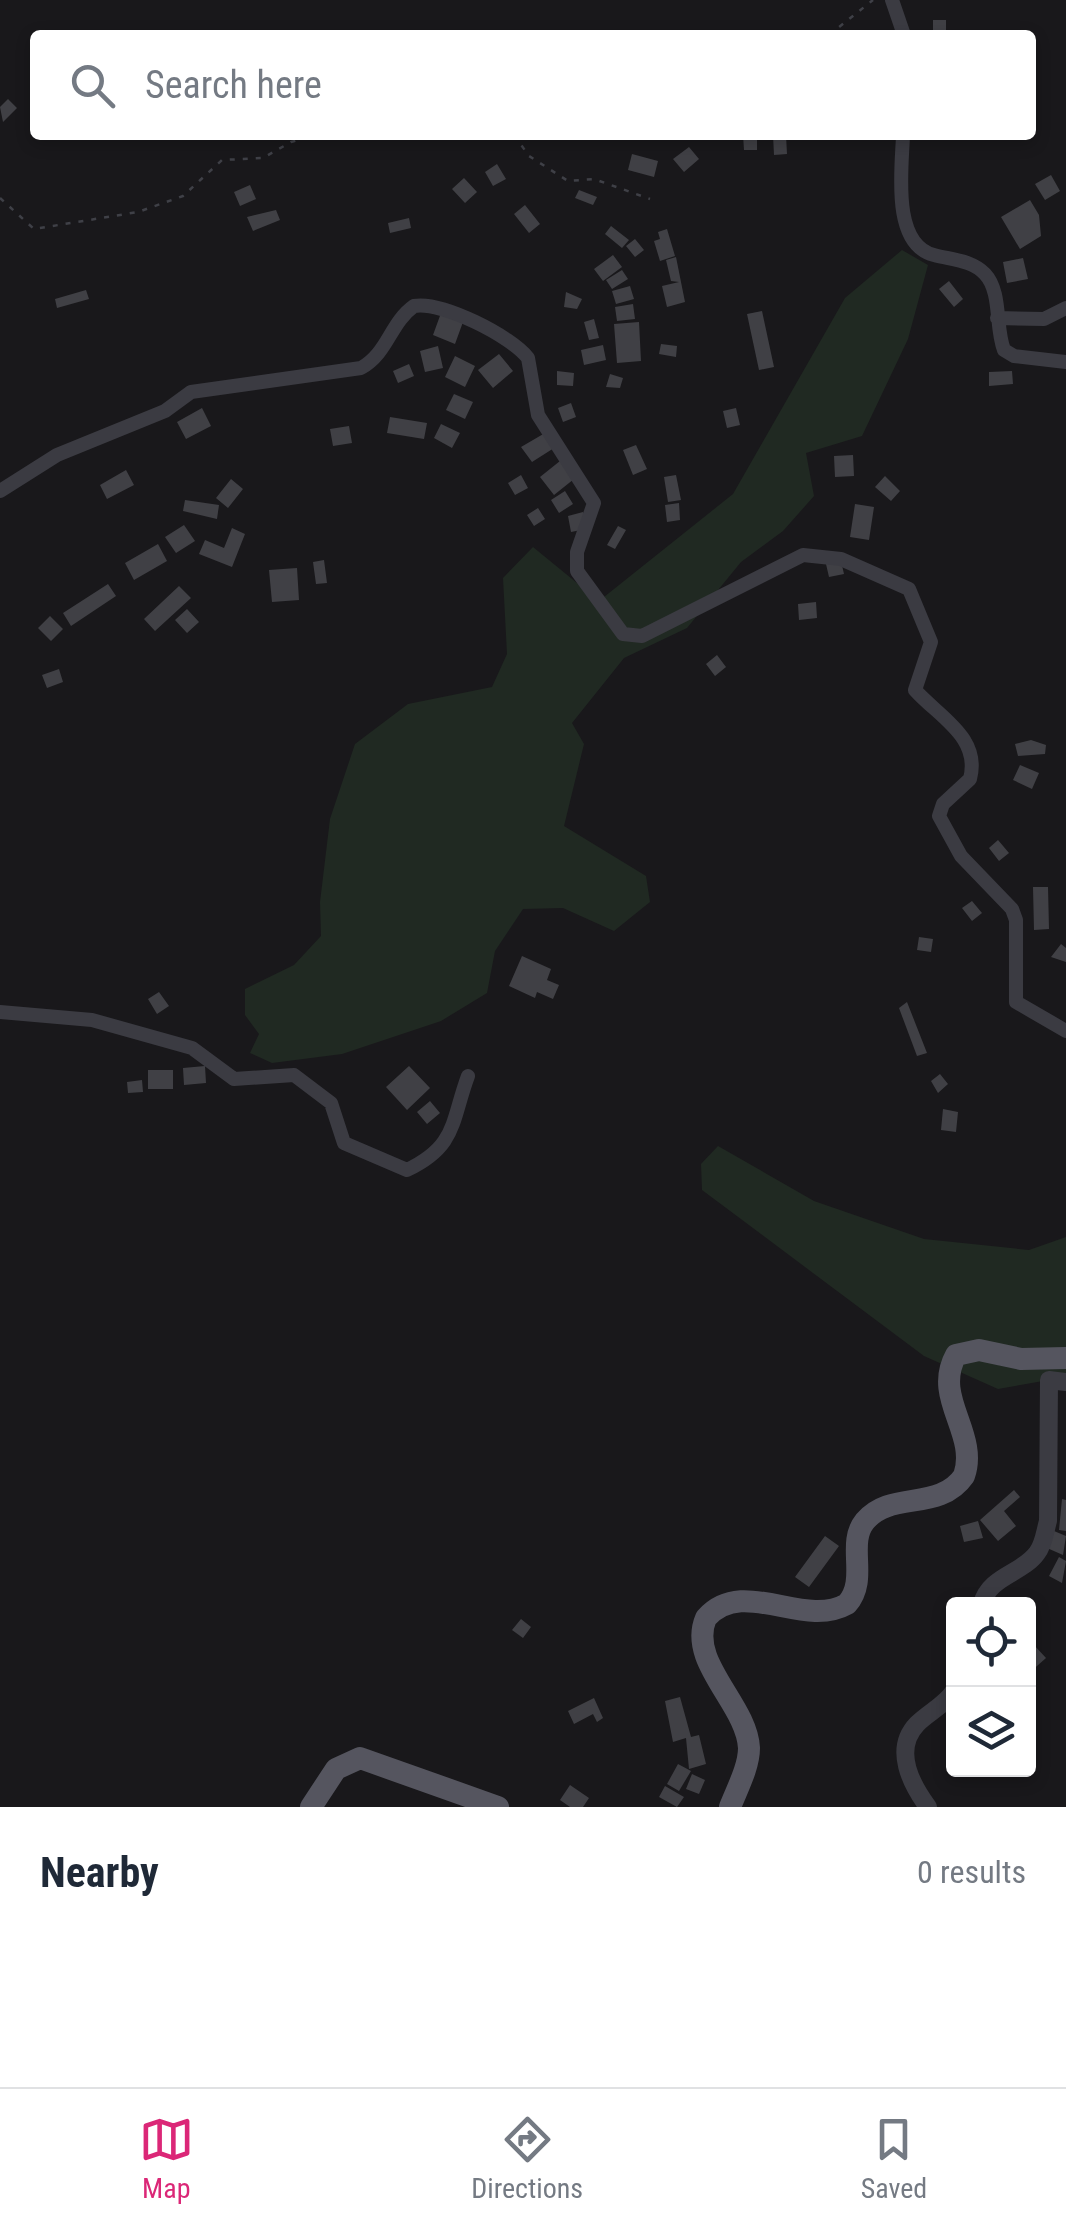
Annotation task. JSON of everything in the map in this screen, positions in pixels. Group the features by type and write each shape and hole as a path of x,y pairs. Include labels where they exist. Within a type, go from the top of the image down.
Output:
{"main road":[{"path":"730,1807 748,1758 748,1741 740,1716 704,1648 701,1632 706,1618 716,1609 735,1602 816,1611 847,1604 858,1586 858,1536 865,1521 888,1506 937,1498 964,1476 966,1445 947,1386 956,1355 979,1350 1021,1359 1066,1358"},
{"path":"310,1807 342,1764 368,1758 498,1807"}],"street":[{"path":"892,0 902,30"},
{"path":"903,140 902,190 908,231 920,250 984,272 991,283 1004,350 1014,356 1066,362"},
{"path":"0,491 57,455 165,411 190,392 361,368 381,354 402,316 414,306 435,307 498,334 528,358 538,415 590,494 594,511 577,552 577,571 622,634 642,636 803,555 841,559 908,589 931,642 915,690 960,734 972,758 970,780 944,804 939,816 962,856 1009,902 1016,920 1016,1002 1066,1030"},
{"path":"997,318 1044,319 1066,308"},
{"path":"0,1012 92,1020 192,1048 234,1079 294,1075 330,1104 344,1143 407,1170 430,1159 450,1138 468,1076"},
{"path":"985,1597 989,1589 1036,1556 1042,1542 1048,1520 1049,1380 1066,1382"},
{"path":"928,1807 907,1768 906,1746 914,1727 946,1698"}],"path":[{"path":"836,30 873,0"},
{"path":"0,198 34,229 86,224 183,196 222,160 263,158 298,140"},
{"path":"518,140 530,156 568,181 594,179 650,199"}],"shaded area":[{"path":"902,250 928,265 908,339 862,436 806,453 814,496 783,531 741,562 687,628 624,658 572,723 584,744 564,826 646,876 650,902 614,931 563,908 523,909 495,951 487,993 441,1021 342,1054 272,1063 250,1053 259,1034 245,1015 245,989 294,965 321,936 320,902 330,819 355,744 408,704 492,687 507,654 503,578 533,547 599,601 733,494 845,298"},
{"path":"718,1146 814,1201 924,1239 1029,1250 1066,1237 1066,1377 998,1389 924,1356 702,1190 701,1164"}],"building":[{"path":"933,20 946,20 946,30 933,30"},
{"path":"8,99 17,108 3,122 0,107"},
{"path":"743,140 757,140 757,150 744,150"},
{"path":"773,140 786,140 787,154 774,155"},
{"path":"689,147 699,159 684,172 673,159"},
{"path":"632,154 658,161 654,177 628,170"},
{"path":"497,164 506,179 493,186 485,172"},
{"path":"1051,175 1060,191 1045,200 1035,184"},
{"path":"464,178 477,192 465,203 452,189"},
{"path":"250,185 256,199 240,206 234,192"},
{"path":"579,190 597,197 593,205 575,198"},
{"path":"1030,200 1039,215 1041,236 1020,249 1001,217"},
{"path":"525,205 540,224 529,233 514,214"},
{"path":"276,210 280,220 253,231 247,217"},
{"path":"409,218 411,228 390,233 388,223"},
{"path":"611,226 629,240 622,248 605,234"},
{"path":"667,229 675,256 660,261 654,241 660,239 658,232"},
{"path":"635,239 644,250 635,257 626,246"},
{"path":"613,255 622,267 603,281 594,269"},
{"path":"676,257 685,302 667,307 662,286 679,282 671,281 666,260"},
{"path":"1023,258 1028,279 1007,283 1003,262"},
{"path":"622,270 628,279 612,289 606,280"},
{"path":"949,281 963,299 954,307 939,289"},
{"path":"630,286 634,299 616,304 612,291"},
{"path":"86,290 89,299 57,308 55,299"},
{"path":"566,292 582,299 577,309 564,307"},
{"path":"633,304 635,319 617,321 615,307"},
{"path":"762,311 774,367 759,370 747,314"},
{"path":"441,313 463,322 455,344 433,335"},
{"path":"594,319 599,338 589,340 584,322"},
{"path":"639,322 641,361 617,363 614,324"},
{"path":"661,344 677,346 676,357 659,354"},
{"path":"603,345 606,360 584,365 581,350"},
{"path":"438,346 443,368 425,372 420,351"},
{"path":"499,354 513,371 493,388 478,370"},
{"path":"455,356 475,366 465,387 445,377"},
{"path":"409,364 414,376 398,383 393,371"},
{"path":"557,371 574,373 573,386 557,385"},
{"path":"1012,371 1013,384 989,386 989,372"},
{"path":"610,374 623,378 620,388 606,387"},
{"path":"454,394 473,402 465,419 446,410"},
{"path":"571,403 576,417 563,422 558,408"},
{"path":"202,408 211,426 186,439 177,422"},
{"path":"736,408 740,425 727,428 723,411"},
{"path":"390,417 427,423 424,439 387,433"},
{"path":"441,424 460,433 452,448 434,438"},
{"path":"349,426 352,443 333,446 330,429"},
{"path":"545,433 554,448 532,462 521,447"},
{"path":"636,445 647,469 633,475 623,450"},
{"path":"853,455 854,476 835,477 834,456"},
{"path":"560,461 574,479 554,495 540,477"},
{"path":"126,470 134,485 107,499 100,485"},
{"path":"521,475 528,488 515,495 508,483"},
{"path":"676,475 681,500 668,502 664,477"},
{"path":"885,476 900,491 891,501 875,487"},
{"path":"231,479 243,489 228,508 216,498"},
{"path":"565,491 573,504 559,513 551,500"},
{"path":"185,500 219,505 217,519 183,511"},
{"path":"679,503 680,520 667,522 665,505"},
{"path":"855,504 874,507 869,540 850,537"},
{"path":"538,508 545,519 534,526 527,515"},
{"path":"583,512 586,529 571,532 568,516"},
{"path":"184,525 195,541 176,553 165,537"},
{"path":"618,526 626,530 615,549 607,545"},
{"path":"232,528 245,534 232,567 199,554 205,540 224,548"},
{"path":"158,544 167,561 134,580 125,563"},
{"path":"324,560 327,583 316,584 313,562"},
{"path":"841,561 844,574 829,577 826,564"},
{"path":"297,568 299,600 272,602 269,570"},
{"path":"108,584 116,596 71,626 63,613"},
{"path":"179,586 191,598 155,631 144,619"},
{"path":"816,602 817,618 799,620 798,604"},
{"path":"187,609 199,622 187,633 175,620"},
{"path":"50,616 63,629 51,641 38,628"},
{"path":"717,655 726,667 715,676 706,664"},
{"path":"59,669 63,682 47,688 42,675"},
{"path":"1031,740 1046,745 1045,754 1018,756 1015,744"},
{"path":"1020,765 1039,773 1032,789 1013,780"},
{"path":"998,840 1009,853 999,861 989,848"},
{"path":"1033,887 1048,887 1049,929 1034,930"},
{"path":"972,901 982,913 972,921 962,908"},
{"path":"919,937 933,939 931,952 917,950"},
{"path":"1061,944 1066,948 1066,962 1051,957"},
{"path":"522,956 551,969 547,980 559,985 553,999 537,992 535,998 509,986"},
{"path":"159,992 169,1006 157,1014 148,999"},
{"path":"907,1002 927,1053 917,1056 899,1008"},
{"path":"205,1066 206,1083 184,1085 183,1068"},
{"path":"409,1066 430,1088 407,1110 386,1087"},
{"path":"148,1070 173,1070 173,1089 148,1089"},
{"path":"940,1074 948,1084 938,1093 931,1081"},
{"path":"142,1080 143,1092 128,1093 127,1082"},
{"path":"430,1101 440,1113 427,1124 417,1112"},
{"path":"943,1109 958,1112 956,1132 941,1130"},
{"path":"1014,1490 1020,1497 1004,1511 1016,1526 998,1541 980,1520"},
{"path":"1062,1499 1066,1500 1066,1531 1059,1530"},
{"path":"978,1521 983,1538 964,1542 960,1526"},
{"path":"1054,1531 1066,1536 1063,1555 1047,1548"},
{"path":"825,1536 839,1546 809,1587 795,1577"},
{"path":"1059,1557 1066,1561 1062,1583 1049,1576"},
{"path":"521,1619 531,1627 523,1638 512,1630"},
{"path":"1036,1647 1046,1658 1036,1667"},
{"path":"680,1697 691,1737 699,1735 706,1764 689,1769 686,1738 673,1742 665,1701"},
{"path":"594,1698 603,1718 597,1722 593,1714 574,1724 568,1711"},
{"path":"678,1764 691,1771 679,1791 667,1784"},
{"path":"692,1774 705,1780 699,1794 686,1789"},
{"path":"570,1785 589,1798 583,1807 570,1807 560,1800"},
{"path":"665,1786 684,1797 677,1807 659,1797"}]}
